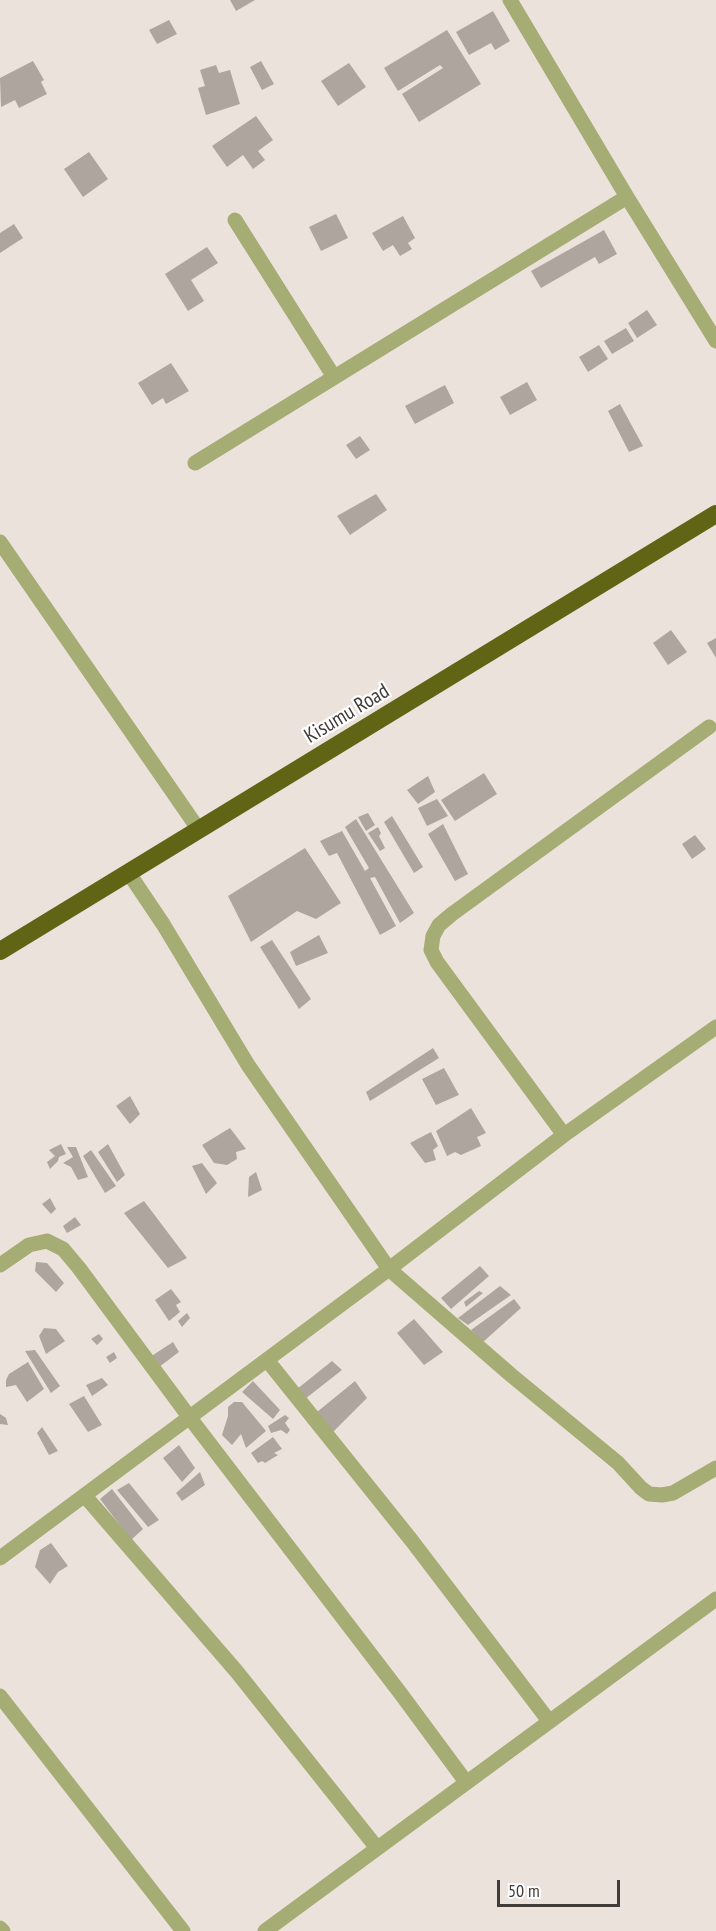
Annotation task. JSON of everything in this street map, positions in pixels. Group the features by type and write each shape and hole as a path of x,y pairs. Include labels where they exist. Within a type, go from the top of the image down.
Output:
{"highway":[{"name":"Kisumu Road","path":"0,951 716,514"}],"street":[{"path":"510,0 716,341"},
{"path":"195,463 627,197"},
{"path":"236,220 334,377"},
{"path":"0,542 199,830"},
{"path":"564,1135 437,962 431,950 433,936 439,925 452,914 709,727"},
{"path":"128,872 163,924 248,1065 389,1269 511,1375 618,1463 649,1494 673,1493 716,1468"},
{"path":"0,1558 389,1269 564,1135 716,1027"},
{"path":"0,1265 29,1245 47,1241 63,1249 466,1782"},
{"path":"267,1360 412,1541 549,1720"},
{"path":"85,1496 237,1672 377,1848"},
{"path":"265,1931 716,1599"},
{"path":"0,1695 183,1931"}],"building":[{"path":"230,0 255,0 236,11"},
{"path":"493,11 510,41 495,50 491,43 469,55 456,32"},
{"path":"169,20 177,34 157,44 149,30"},
{"path":"447,30 481,84 419,122 402,94 443,68 440,65 398,91 384,68"},
{"path":"33,61 44,80 41,82 47,94 19,108 15,100 1,107 0,78"},
{"path":"261,61 274,84 262,90 250,67"},
{"path":"349,63 366,87 338,106 321,81"},
{"path":"216,65 219,73 230,70 240,104 206,115 198,88 205,86 200,70"},
{"path":"256,116 273,140 258,151 265,160 253,169 243,155 227,167 212,146"},
{"path":"89,152 108,179 83,197 64,169"},
{"path":"336,214 348,238 321,251 309,227"},
{"path":"403,216 415,238 408,243 412,249 400,256 393,245 383,251 372,233"},
{"path":"14,224 23,238 0,253 0,233"},
{"path":"604,230 617,254 599,264 595,257 541,288 531,271"},
{"path":"207,247 218,263 191,280 204,301 188,311 165,274"},
{"path":"647,310 657,325 637,338 628,323"},
{"path":"626,328 634,341 612,354 604,341"},
{"path":"599,345 608,359 588,372 579,357"},
{"path":"171,363 189,391 166,404 163,398 152,405 138,383"},
{"path":"527,382 537,400 510,415 500,397"},
{"path":"445,385 454,403 415,424 405,406"},
{"path":"620,404 643,446 629,452 608,411"},
{"path":"360,436 370,450 356,459 346,445"},
{"path":"376,494 387,510 350,535 337,516"},
{"path":"671,630 687,652 668,665 653,643"},
{"path":"716,638 716,658 707,643"},
{"path":"484,773 497,794 455,821 441,800"},
{"path":"428,776 435,792 418,804 407,790"},
{"path":"437,799 448,816 427,826 418,808"},
{"path":"368,813 375,825 366,831 358,817"},
{"path":"392,816 423,867 414,873 384,822"},
{"path":"356,819 414,913 400,923 375,877 370,878 396,926 380,935 337,853 329,856 320,841 342,831 365,871 369,868 345,827"},
{"path":"443,824 468,874 455,881 428,834"},
{"path":"378,827 381,833 379,836 385,848 380,851 368,833"},
{"path":"695,835 706,849 692,859 682,844"},
{"path":"305,848 341,903 316,919 297,911 251,942 228,896"},
{"path":"319,935 328,953 296,966 290,952"},
{"path":"272,940 311,999 299,1009 260,947"},
{"path":"433,1048 439,1058 370,1101 366,1092"},
{"path":"444,1068 459,1095 436,1105 422,1079"},
{"path":"130,1096 140,1114 130,1124 116,1106"},
{"path":"471,1108 486,1133 477,1137 481,1146 461,1155 455,1152 447,1156 436,1131"},
{"path":"230,1128 246,1149 236,1152 237,1159 227,1165 214,1163 202,1145"},
{"path":"431,1132 438,1146 433,1150 436,1160 425,1163 410,1143"},
{"path":"61,1144 66,1154 59,1157 50,1169 47,1162 55,1156 49,1150"},
{"path":"108,1144 125,1175 117,1182 98,1152"},
{"path":"67,1147 76,1147 88,1177 78,1180 71,1167 63,1163 73,1157"},
{"path":"91,1150 116,1186 105,1193 83,1156"},
{"path":"202,1163 217,1183 206,1194 192,1166"},
{"path":"256,1172 262,1190 248,1197 249,1177"},
{"path":"50,1198 56,1209 51,1214 42,1204"},
{"path":"144,1201 187,1258 168,1268 124,1213"},
{"path":"75,1217 81,1225 67,1233 63,1226"},
{"path":"36,1262 47,1263 64,1283 56,1292 35,1271"},
{"path":"480,1266 489,1276 451,1309 441,1298"},
{"path":"500,1286 511,1295 468,1325 458,1318"},
{"path":"171,1289 181,1302 176,1305 180,1312 169,1321 155,1300"},
{"path":"479,1291 483,1293 466,1307 464,1302"},
{"path":"514,1299 521,1308 483,1342 471,1330"},
{"path":"187,1313 190,1318 182,1327 178,1321"},
{"path":"414,1319 443,1352 424,1365 397,1333"},
{"path":"44,1328 56,1329 65,1341 46,1354 39,1336"},
{"path":"99,1334 103,1339 97,1345 91,1339"},
{"path":"173,1342 179,1352 159,1367 150,1357"},
{"path":"35,1350 60,1386 51,1393 25,1351"},
{"path":"114,1352 117,1358 110,1363 106,1357"},
{"path":"332,1361 342,1370 305,1399 297,1389"},
{"path":"28,1362 44,1389 27,1402 16,1385 6,1387 6,1380 9,1374"},
{"path":"102,1378 108,1385 92,1396 86,1385"},
{"path":"253,1381 280,1410 273,1419 242,1392"},
{"path":"355,1381 367,1398 331,1434 317,1412"},
{"path":"84,1396 102,1425 88,1432 69,1404"},
{"path":"234,1402 242,1402 266,1431 246,1448 241,1434 232,1445 222,1435 228,1416 228,1407"},
{"path":"0,1414 6,1418 8,1425 0,1424"},
{"path":"285,1415 289,1418 285,1423 290,1430 287,1434 281,1430 271,1433 268,1426"},
{"path":"42,1427 58,1451 49,1455 37,1433"},
{"path":"273,1437 282,1449 274,1453 278,1455 265,1463 262,1461 258,1463 251,1453"},
{"path":"179,1445 195,1468 182,1482 163,1458"},
{"path":"200,1472 205,1485 182,1501 176,1493"},
{"path":"129,1483 159,1520 148,1527 117,1490"},
{"path":"112,1489 143,1529 131,1540 100,1499"},
{"path":"51,1543 68,1566 58,1572 50,1584 35,1567 40,1550"}]}
